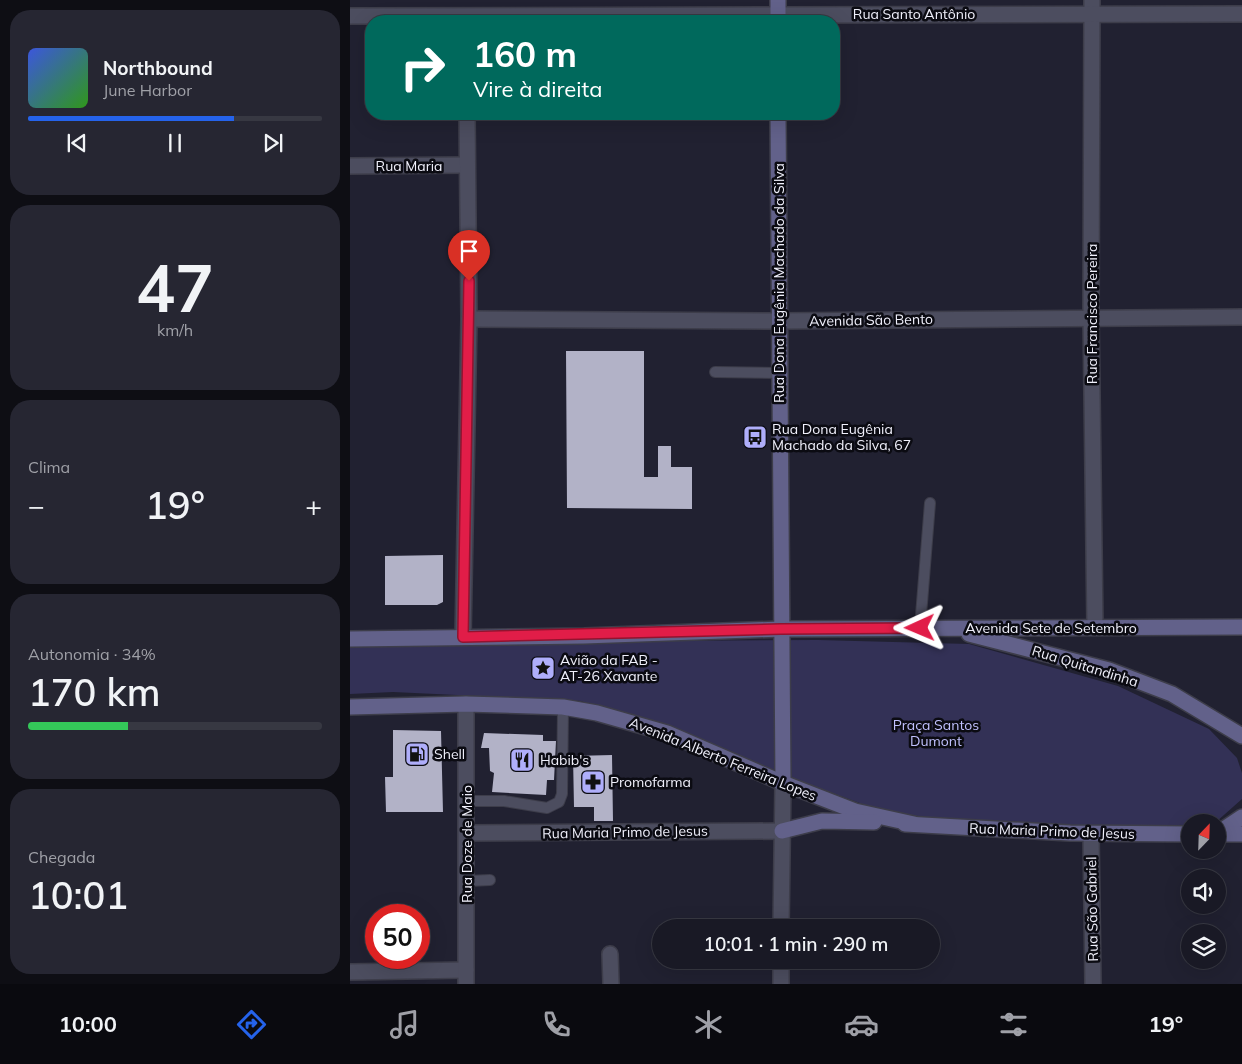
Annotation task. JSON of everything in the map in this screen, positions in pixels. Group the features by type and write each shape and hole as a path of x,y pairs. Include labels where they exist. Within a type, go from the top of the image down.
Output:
{"main road":[{"name":"Rua Dona Eugênia Machado da Silva","path":"778,120 778,321 783,783"},
{"name":"Avenida Sete de Setembro","path":"350,639 781,629 1242,627"},
{"name":"Rua Quitandinha","path":"948,628 1109,670 1172,694 1241,737"},
{"name":"Avenida Alberto Ferreira Lopes","path":"350,707 466,704 563,707 597,712 650,727 855,811 914,824"},
{"path":"1226,828 1242,817"},
{"path":"782,830 822,821 914,824"},
{"name":"Rua Maria Primo de Jesus","path":"914,824 1090,834 1181,834"},
{"path":"1226,834 1242,834"}],"street":[{"name":"Rua Santo Antônio","path":"379,15 466,12 778,12 1092,7 1242,14"},
{"name":"Rua Francisco Pereira","path":"1092,7 1091,317 1095,627"},
{"name":"Rua Santo Antônio","path":"350,16 365,15"},
{"path":"463,637 469,319 467,120"},
{"name":"Rua Maria","path":"350,166 467,165"},
{"name":"Avenida São Bento","path":"469,319 778,321 1242,317"},
{"name":"Rua Doze de Maio","path":"466,704 468,881 466,977"},
{"path":"781,919 783,783"},
{"name":"Rua Maria Primo de Jesus","path":"467,834 782,830"},
{"name":"Rua São Gabriel","path":"1090,834 1093,984"},
{"path":"610,954 611,984"},
{"path":"781,969 781,984"},
{"path":"350,972 466,977"}],"lane":[{"path":"716,372 779,373"},
{"path":"920,628 930,503"},
{"path":"467,801 504,801 546,808 559,802 562,794 563,707"},
{"path":"468,881 490,880"}],"green space":[{"name":"Praça Santos Dumont","path":"818,640 969,644 1118,686 1209,729 1237,758 1242,773 1242,799 1225,814 1181,814 1181,827 1178,827 925,822 876,809 581,701 393,692 350,694 350,643"}],"building":[{"path":"566,351 644,351 644,477 658,477 658,446 671,446 671,467 692,467 692,509 567,508"},
{"path":"443,555 443,602 437,605 385,605 385,556"},
{"name":"Shell","path":"393,730 441,731 443,812 386,812 385,777 393,777"},
{"name":"Habib's","path":"484,733 543,735 543,741 556,741 554,780 547,780 546,795 492,792 494,773 490,771 489,748 481,748"},
{"name":"Promofarma","path":"612,755 613,821 594,821 594,807 574,807 573,756"}],"place":[{"name":"Rua Dona Eugênia Machado da Silva, 67","path":"755,437"},
{"name":"Avião da FAB - AT-26 Xavante","path":"543,668"},
{"name":"Shell","path":"417,754"},
{"name":"Habib's","path":"522,760"},
{"name":"Promofarma","path":"593,782"}],"route":[{"path":"469,281 463,637 584,636 781,629 920,628"}]}
